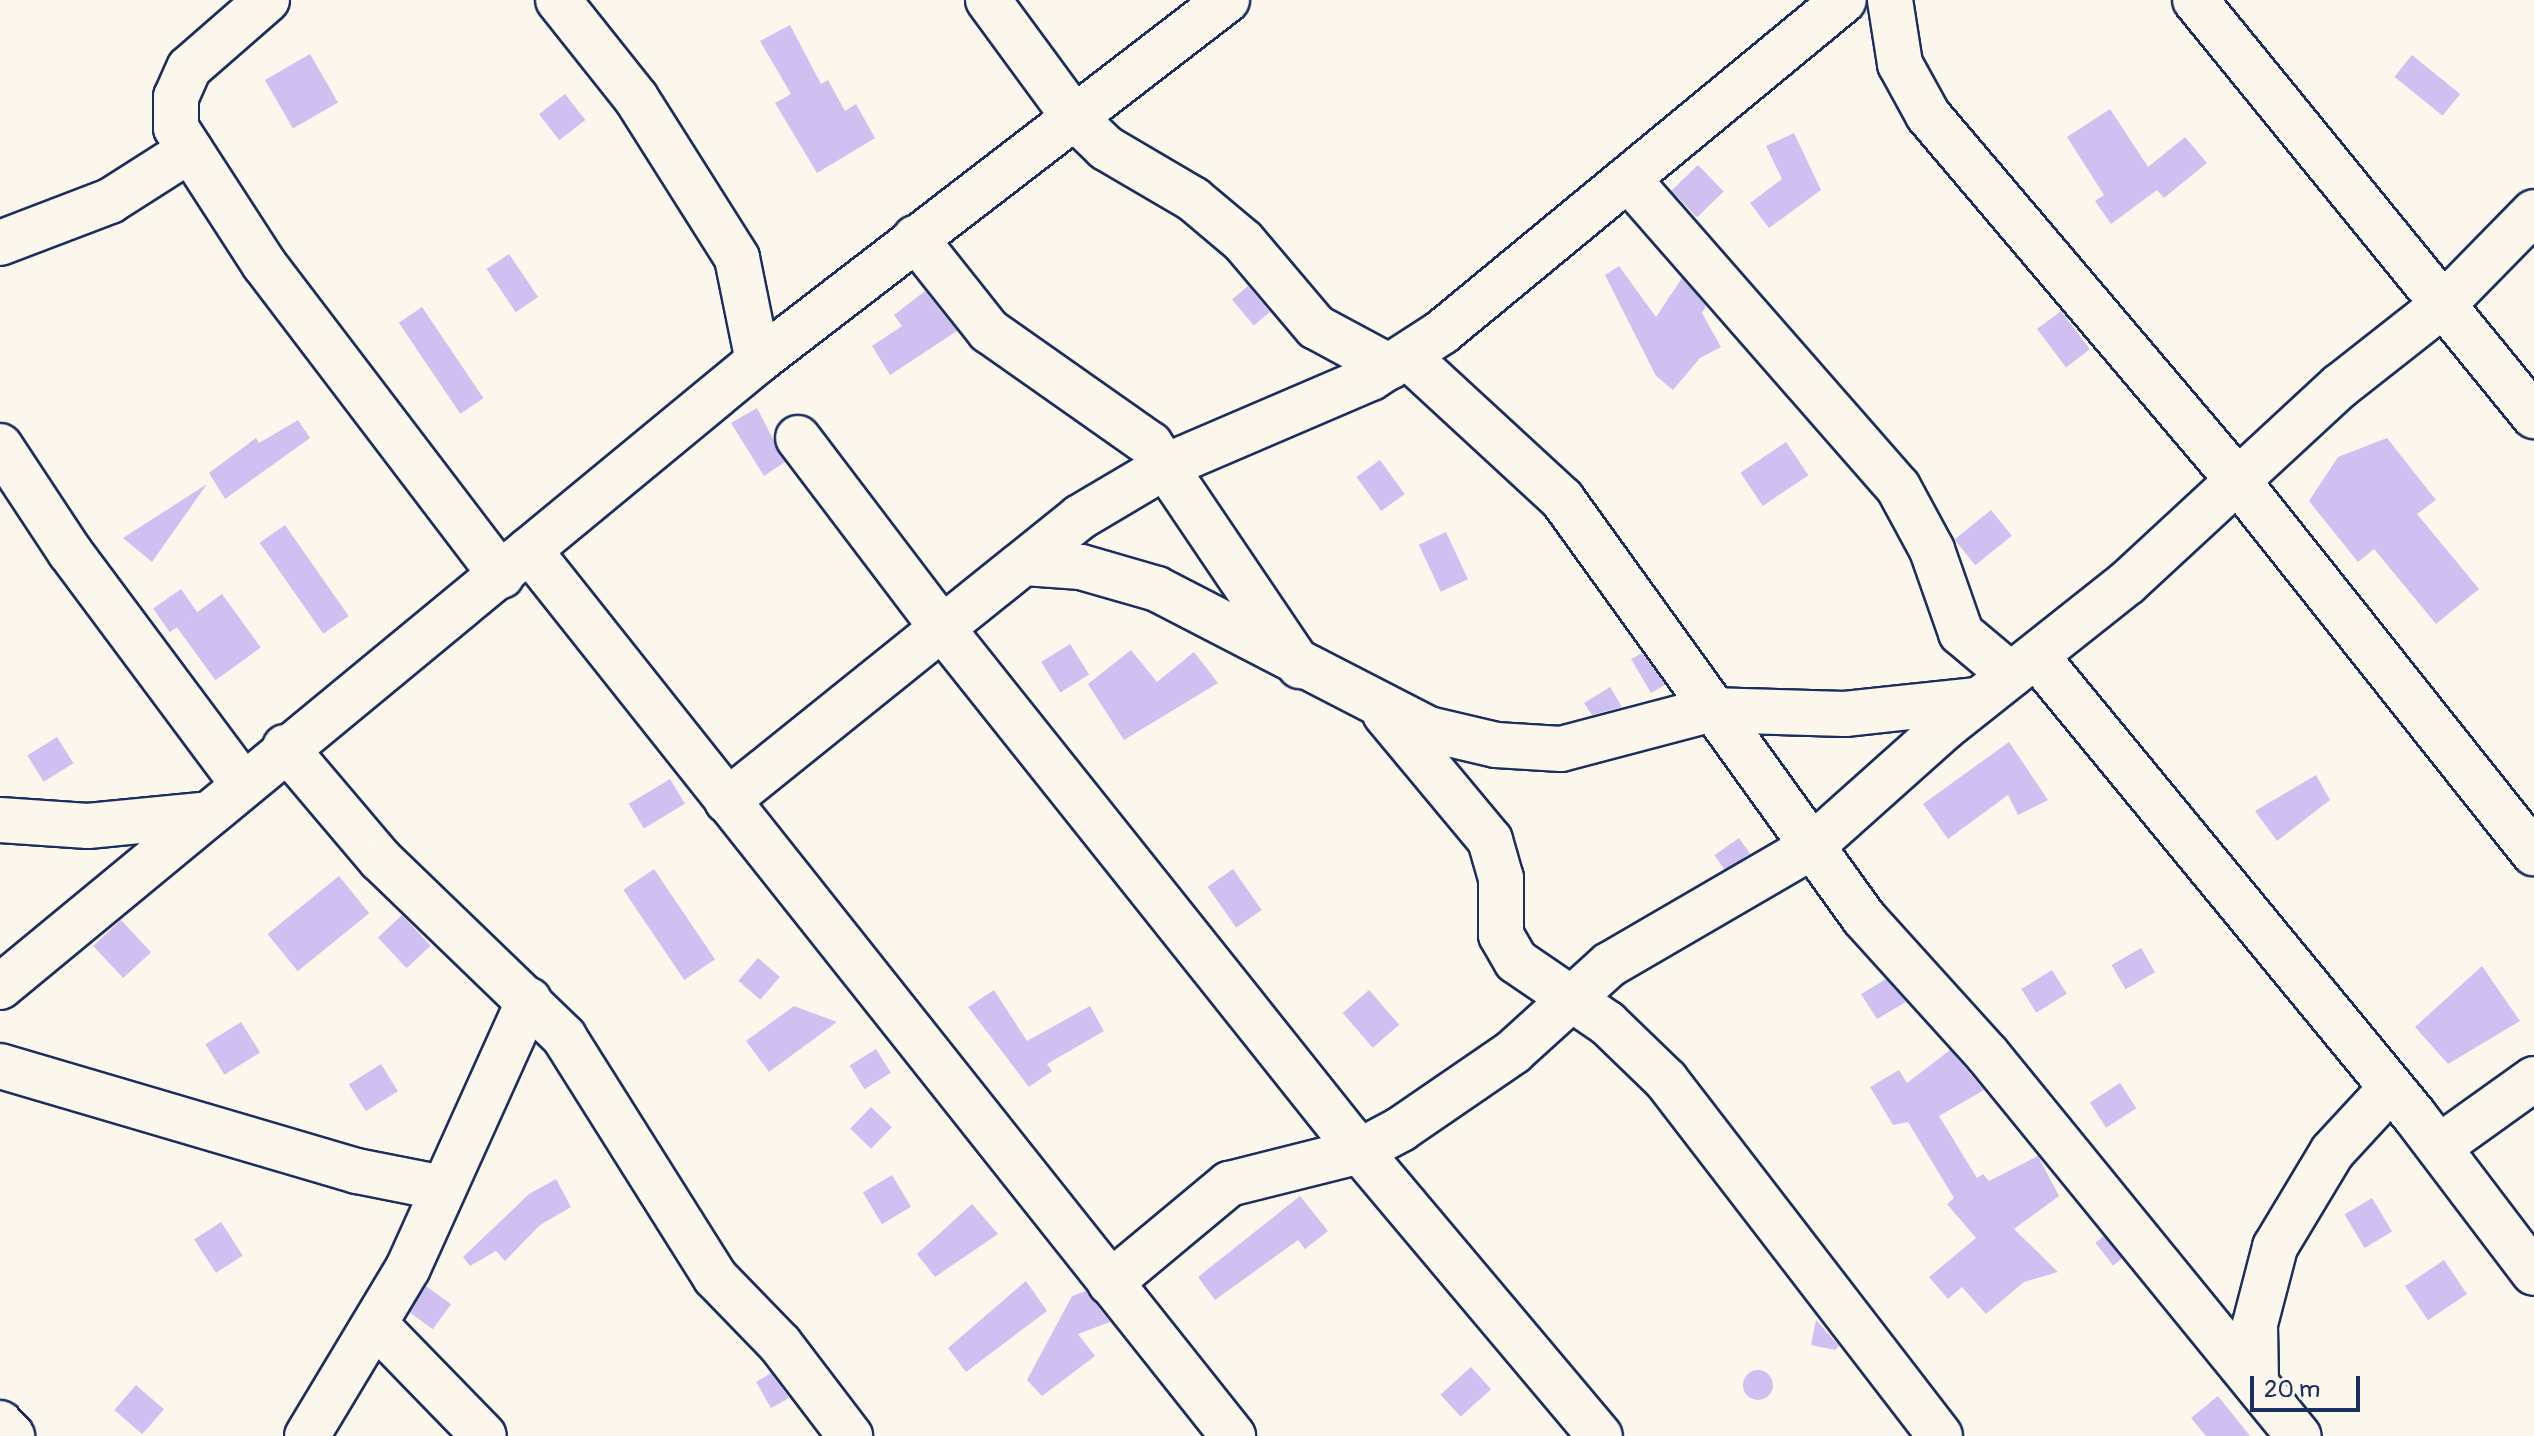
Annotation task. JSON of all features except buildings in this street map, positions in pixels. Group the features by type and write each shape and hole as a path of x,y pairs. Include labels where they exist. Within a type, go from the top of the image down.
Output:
{"street":[{"path":"267,0 181,81 176,128 264,264 515,563 727,801 1233,1436"},
{"path":"558,0 636,98 737,258 758,361"},
{"path":"988,0 1074,117 1106,148 1219,219 1316,327 1398,362 1562,499 1717,710 1810,848 2299,1436"},
{"path":"0,987 201,815 515,563 758,361 1227,0"},
{"path":"727,801 1080,517 1168,465 1398,362 1629,180 1844,0"},
{"path":"1890,0 1900,64 1928,115 2237,480 2534,853"},
{"path":"2195,0 2534,416"},
{"path":"0,243 110,201 190,150"},
{"path":"1629,180 1898,487 1932,550 1961,633 2010,677 2391,1088 2534,1273"},
{"path":"1110,1283 1229,1184 1360,1151 1459,1092 1629,952 1810,848 2237,480 2340,386 2443,305 2534,212"},
{"path":"915,238 989,331 1046,377 1129,425 1168,465 1300,666"},
{"path":"798,438 942,628 1360,1151 1600,1436"},
{"path":"0,446 78,564 242,783"},
{"path":"1025,563 1081,567 1157,589 1376,703 1462,739 1529,748 1561,749 1717,710 1845,714 2010,677"},
{"path":"1376,703 1490,840 1507,949 1547,986 1571,998 1666,1080 1940,1436"},
{"path":"285,747 381,860 529,1000 603,1093 715,1277 780,1344 850,1436"},
{"path":"0,820 88,826 201,815"},
{"path":"307,1436 377,1326 529,1000"},
{"path":"0,1066 357,1171 443,1188"},
{"path":"2439,1147 2534,1079"},
{"path":"2256,1383 2255,1324 2275,1247 2332,1152 2391,1088"},
{"path":"377,1326 484,1436"},
{"path":"0,1423 12,1436"}]}
